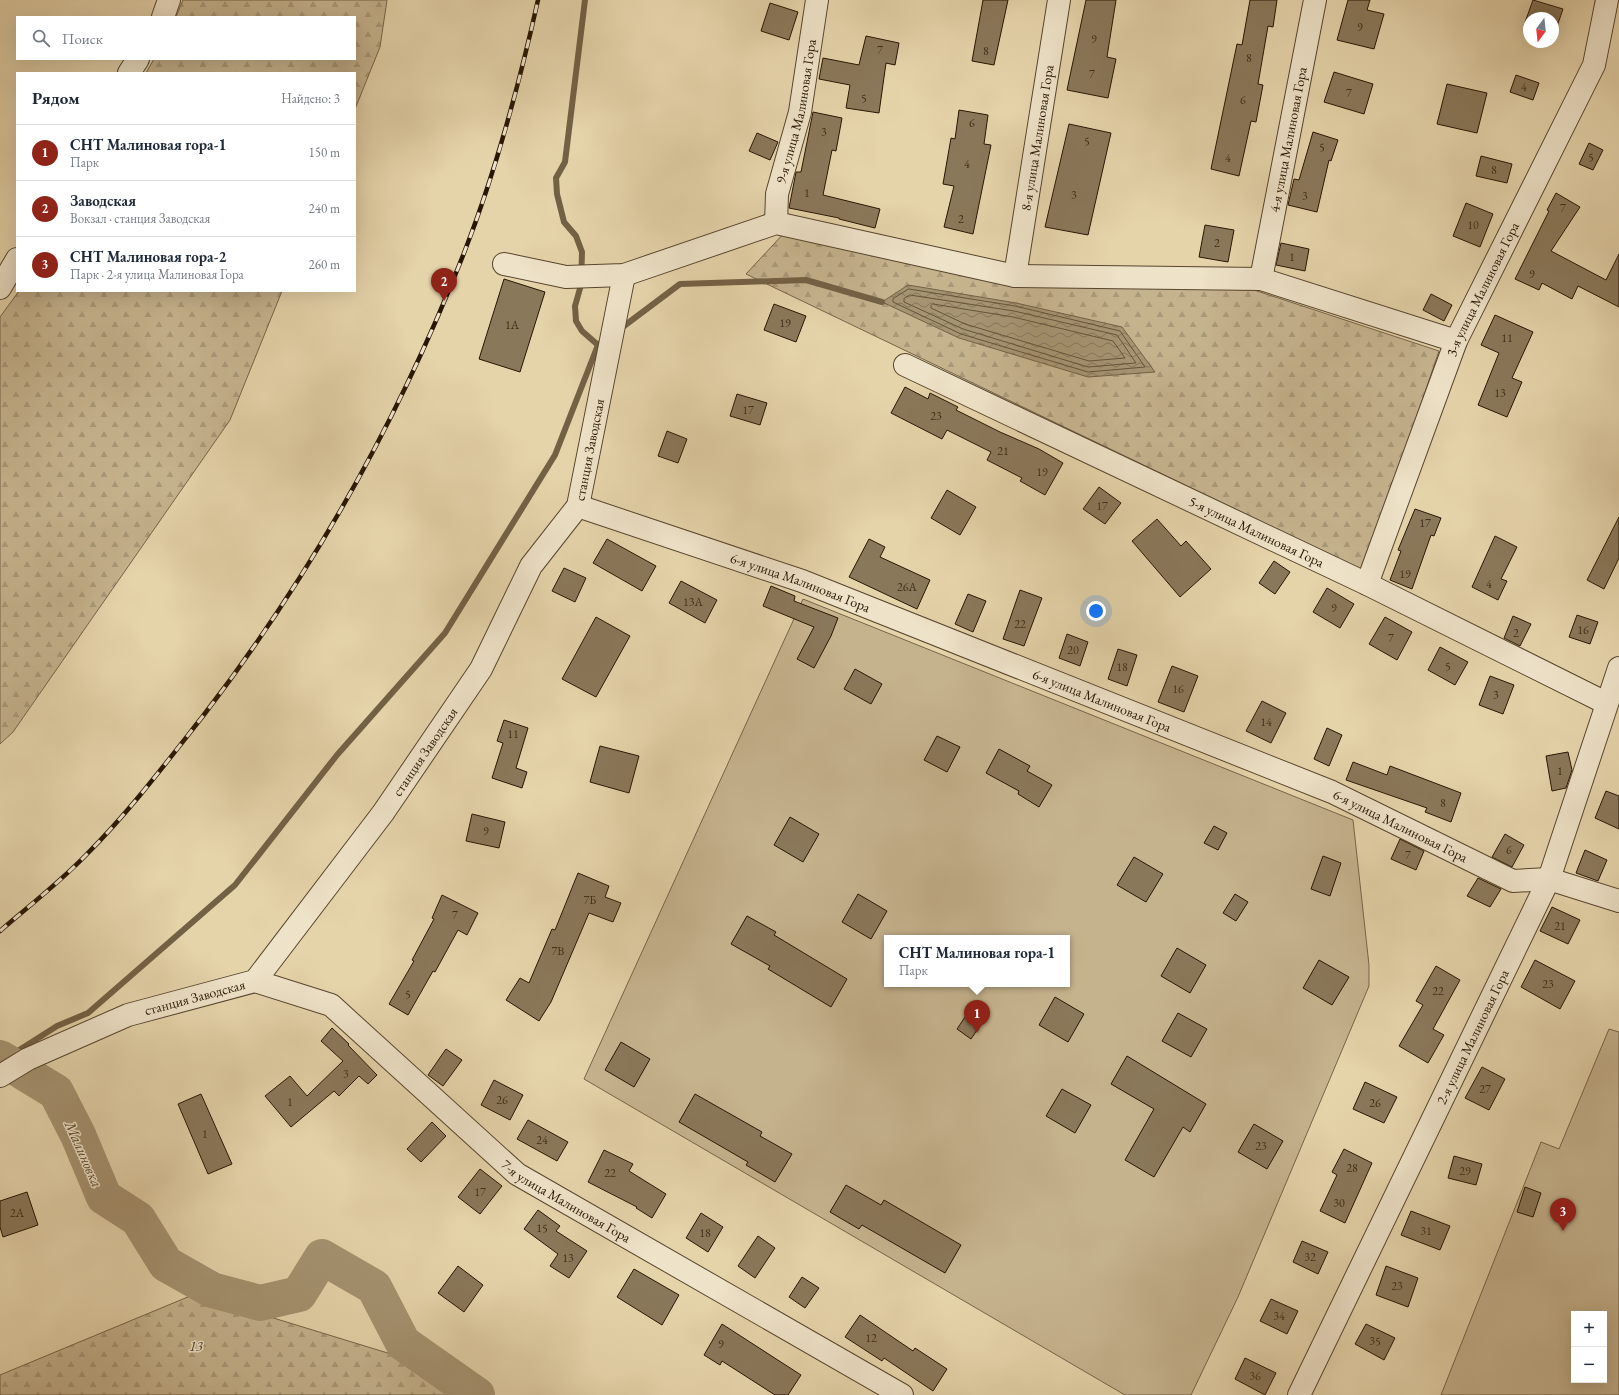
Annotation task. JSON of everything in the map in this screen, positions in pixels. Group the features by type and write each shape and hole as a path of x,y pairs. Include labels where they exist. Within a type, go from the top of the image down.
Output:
{"street":[{"path":"163,16 169,0"},
{"name":"9-я улица Малиновая Гора","path":"776,223 777,194 800,112 817,0"},
{"name":"8-я улица Малиновая Гора","path":"1015,276 1059,0"},
{"name":"4-я улица Малиновая Гора","path":"1260,279 1315,0"},
{"name":"3-я улица Малиновая Гора","path":"1367,584 1456,341 1594,65 1607,0"},
{"path":"130,72 137,60"},
{"path":"504,264 566,277 624,275 776,223 1015,276 1260,279 1456,341"},
{"path":"0,288 16,262"},
{"name":"станция Заводская","path":"0,1076 28,1059 128,1015 255,981 392,800 481,669 531,566 578,506 624,275"},
{"name":"5-я улица Малиновая Гора","path":"905,365 1367,584 1606,703"},
{"name":"6-я улица Малиновая Гора","path":"578,506 802,581 1332,792 1513,881 1549,879 1619,901"},
{"name":"2-я улица Малиновая Гора","path":"1299,1395 1549,879 1606,703 1619,668"},
{"name":"7-я улица Малиновая Гора","path":"255,981 331,1005 517,1174 902,1395"}],"green space":[{"path":"183,0 387,0 380,47 356,107 356,72 147,72 153,60 356,60 356,16 176,16"},
{"path":"785,232 1014,284 1254,290 1439,351 1364,571 746,274"},
{"path":"18,292 282,292 230,420 13,732 0,744 0,317"},
{"path":"803,599 1353,820 1369,965 1369,986 1238,1297 1191,1395 1125,1395 584,1079"},
{"path":"1609,1029 1619,1032 1619,1395 1441,1395 1541,1142 1559,1149"},
{"name":"13","path":"195,1294 404,1358 478,1395 0,1395 0,1375"}],"water":[{"path":"908,285 1016,303 1122,327 1155,372 1088,377 959,338 882,302"}],"building":[{"path":"983,0 1008,0 994,65 972,61"},
{"path":"1086,0 1116,0 1107,57 1116,59 1108,98 1067,90"},
{"path":"1250,0 1277,0 1273,27 1268,26 1258,84 1263,85 1256,122 1251,121 1239,176 1211,169 1237,44 1242,45"},
{"path":"1348,0 1370,0 1367,10 1384,14 1374,49 1337,40"},
{"path":"1533,0 1563,9 1559,21 1559,12 1529,12"},
{"path":"770,3 798,12 789,40 761,31"},
{"path":"866,36 899,43 895,65 886,63 879,113 846,108 850,85 819,79 823,58 859,65"},
{"path":"1334,72 1373,84 1364,114 1324,102"},
{"path":"1516,75 1539,83 1533,100 1510,92"},
{"path":"1447,84 1487,93 1477,133 1437,124"},
{"path":"959,110 988,115 984,144 991,145 973,234 944,227 954,186 943,184 951,138 955,139"},
{"path":"813,112 842,118 836,151 832,150 823,195 880,209 875,228 839,218 789,208 796,172 801,172"},
{"path":"1069,124 1111,133 1088,235 1045,227"},
{"path":"1313,132 1338,140 1331,161 1329,160 1317,212 1288,205 1294,179 1299,180"},
{"path":"757,133 778,142 770,160 749,151"},
{"path":"1589,143 1603,150 1593,170 1579,164"},
{"path":"1481,156 1512,164 1507,183 1476,176"},
{"path":"1556,193 1580,207 1551,251 1606,280 1619,254 1619,307 1578,286 1572,299 1542,283 1539,290 1515,279 1549,211 1547,210"},
{"path":"1466,203 1493,214 1480,247 1453,236"},
{"path":"1205,225 1234,230 1228,262 1199,257"},
{"path":"1281,243 1309,249 1305,271 1276,265"},
{"path":"504,279 545,292 520,372 479,359"},
{"path":"1431,294 1452,305 1444,321 1423,310"},
{"path":"774,304 806,316 796,342 764,330"},
{"path":"1495,315 1533,332 1512,378 1522,382 1507,417 1478,405 1499,353 1481,345"},
{"path":"905,387 928,399 930,393 958,407 956,410 1039,449 1063,463 1045,495 1020,481 1022,478 987,460 991,452 947,430 942,439 891,413"},
{"path":"737,394 767,403 760,425 730,416"},
{"path":"667,431 687,439 678,463 658,456"},
{"path":"1099,487 1121,503 1105,524 1083,509"},
{"path":"947,490 976,507 960,535 931,518"},
{"path":"1415,509 1441,518 1434,536 1431,535 1412,589 1390,580 1401,551 1398,550"},
{"path":"1619,517 1619,558 1604,589 1587,580"},
{"path":"1157,519 1181,546 1186,541 1211,569 1180,597 1132,541"},
{"path":"1495,536 1517,547 1501,579 1507,581 1498,600 1472,587"},
{"path":"607,539 656,566 642,591 593,563"},
{"path":"869,539 885,547 880,557 930,580 917,609 849,577"},
{"path":"1274,561 1290,572 1275,594 1259,583"},
{"path":"564,568 586,578 575,602 552,591"},
{"path":"681,581 717,600 705,623 669,603"},
{"path":"771,586 795,596 794,601 838,618 831,636 814,668 797,659 814,627 763,606"},
{"path":"1327,588 1354,604 1340,628 1313,612"},
{"path":"1020,590 1042,598 1024,646 1003,639"},
{"path":"968,594 986,601 973,632 955,624"},
{"path":"1577,615 1598,622 1590,644 1569,637"},
{"path":"1513,616 1531,624 1520,646 1504,638"},
{"path":"596,617 630,636 596,697 562,679"},
{"path":"1385,617 1412,632 1397,660 1369,644"},
{"path":"1067,634 1088,642 1080,666 1059,658"},
{"path":"1440,647 1468,662 1455,685 1428,670"},
{"path":"1118,649 1137,655 1127,686 1108,679"},
{"path":"1172,666 1198,676 1184,712 1158,702"},
{"path":"855,669 882,684 871,704 844,689"},
{"path":"1490,676 1514,685 1503,714 1479,705"},
{"path":"1262,701 1286,713 1271,743 1246,731"},
{"path":"504,720 528,728 516,768 527,772 522,788 492,778 503,743 497,741"},
{"path":"1327,728 1342,735 1329,766 1314,759"},
{"path":"937,736 960,747 947,772 924,760"},
{"path":"600,746 639,756 629,793 590,782"},
{"path":"999,749 1030,766 1027,771 1052,785 1039,807 1018,794 1019,791 986,773"},
{"path":"1568,752 1572,770 1566,788 1552,791 1546,756"},
{"path":"1353,762 1387,775 1390,766 1461,793 1451,822 1425,812 1427,808 1346,780"},
{"path":"1606,791 1619,796 1619,829 1595,818"},
{"path":"472,814 505,822 499,848 466,841"},
{"path":"790,817 819,834 803,862 774,845"},
{"path":"1214,826 1227,833 1218,850 1204,843"},
{"path":"1505,834 1524,845 1512,867 1492,857"},
{"path":"1400,839 1424,851 1416,870 1391,859"},
{"path":"1585,850 1607,860 1598,881 1576,873"},
{"path":"1323,856 1341,863 1330,896 1311,889"},
{"path":"1134,857 1163,874 1146,902 1117,885"},
{"path":"578,873 609,886 605,897 621,903 613,922 589,913 551,1002 539,1021 506,1000 520,978 529,983 552,929 555,930"},
{"path":"1478,878 1501,889 1490,907 1467,896"},
{"path":"858,894 887,911 871,939 842,922"},
{"path":"1235,894 1248,902 1236,921 1223,913"},
{"path":"442,895 478,913 467,935 458,930 435,972 433,971 408,1015 389,1004 414,961 412,960 434,919 432,918"},
{"path":"1552,907 1580,920 1568,944 1540,931"},
{"path":"747,916 776,932 774,935 847,979 831,1007 768,969 770,966 731,944"},
{"path":"1177,948 1206,965 1190,993 1161,976"},
{"path":"1319,960 1349,977 1332,1005 1303,988"},
{"path":"1535,960 1575,981 1560,1009 1521,987"},
{"path":"1436,966 1460,980 1433,1029 1444,1035 1428,1063 1399,1046 1423,1005 1416,1001"},
{"path":"1055,997 1084,1014 1068,1042 1039,1025"},
{"path":"1178,1013 1207,1029 1191,1057 1162,1041"},
{"path":"967,1014 981,1024 971,1039 957,1029"},
{"path":"332,1028 349,1044 348,1045 377,1075 368,1084 359,1076 339,1096 334,1091 291,1127 265,1096 290,1076 307,1096 343,1061 321,1041"},
{"path":"621,1042 650,1059 634,1087 605,1070"},
{"path":"446,1049 462,1060 443,1086 428,1075"},
{"path":"1127,1056 1206,1104 1190,1132 1183,1127 1154,1177 1125,1160 1154,1109 1111,1084"},
{"path":"1482,1067 1505,1079 1489,1110 1465,1098"},
{"path":"494,1080 523,1095 510,1120 481,1105"},
{"path":"1365,1082 1397,1097 1384,1123 1353,1109"},
{"path":"1062,1089 1091,1105 1075,1133 1046,1116"},
{"path":"201,1094 232,1164 208,1174 178,1104"},
{"path":"695,1094 762,1132 760,1136 792,1154 775,1182 746,1165 748,1162 679,1122"},
{"path":"528,1120 568,1142 557,1161 517,1139"},
{"path":"432,1122 446,1136 421,1162 407,1149"},
{"path":"1254,1124 1283,1141 1267,1169 1238,1152"},
{"path":"1344,1149 1372,1163 1345,1223 1320,1211 1337,1175 1332,1172"},
{"path":"604,1150 633,1164 629,1171 666,1194 652,1218 636,1208 637,1207 588,1182"},
{"path":"1454,1156 1482,1164 1476,1185 1448,1178"},
{"path":"480,1169 502,1186 480,1214 458,1197"},
{"path":"846,1185 881,1205 884,1200 961,1245 945,1273 862,1225 859,1229 830,1212"},
{"path":"1525,1187 1541,1193 1533,1217 1517,1212"},
{"path":"27,1192 38,1225 3,1237 0,1227 0,1201"},
{"path":"538,1210 560,1226 556,1231 587,1251 569,1278 550,1266 558,1254 524,1229"},
{"path":"1411,1211 1450,1226 1440,1250 1401,1235"},
{"path":"701,1213 723,1227 708,1252 686,1238"},
{"path":"758,1236 775,1248 755,1278 738,1266"},
{"path":"1302,1241 1328,1252 1318,1274 1293,1262"},
{"path":"458,1266 483,1285 464,1312 438,1293"},
{"path":"1386,1266 1418,1278 1408,1307 1376,1295"},
{"path":"634,1269 679,1295 662,1325 617,1297"},
{"path":"802,1277 819,1288 805,1308 789,1297"},
{"path":"1271,1299 1298,1311 1287,1334 1260,1321"},
{"path":"860,1315 913,1351 915,1348 947,1369 933,1391 884,1358 882,1361 845,1337"},
{"path":"722,1324 801,1375 788,1395 775,1395 722,1361 720,1365 704,1355"},
{"path":"1366,1324 1395,1338 1384,1360 1355,1344"},
{"path":"1245,1358 1276,1373 1265,1395 1235,1379"}],"waterway":[{"path":"585,0 565,162 556,178 557,194 564,222 576,236 582,252 581,285 575,306 576,321 582,331 598,345"},
{"path":"620,329 680,284 806,280 882,302"},
{"path":"2,1061 57,1026 88,1013 235,885 337,755 445,633 555,455 598,345 606,339"},
{"name":"Малиновка","path":"0,1058 56,1092 78,1135 104,1197 138,1219 166,1264 212,1290 260,1303 299,1294 322,1257 374,1287 403,1343 477,1395"}],"railway":[{"path":"0,931 55,884 102,839 161,769 203,716 281,607 350,494 382,435 439,315 476,222 506,128 538,0"}],"place":[{"name":"Заводская","path":"444,301"},
{"name":"СНТ Малиновая гора-1","path":"977,1033"},
{"name":"СНТ Малиновая гора-2","path":"1563,1231"}]}
